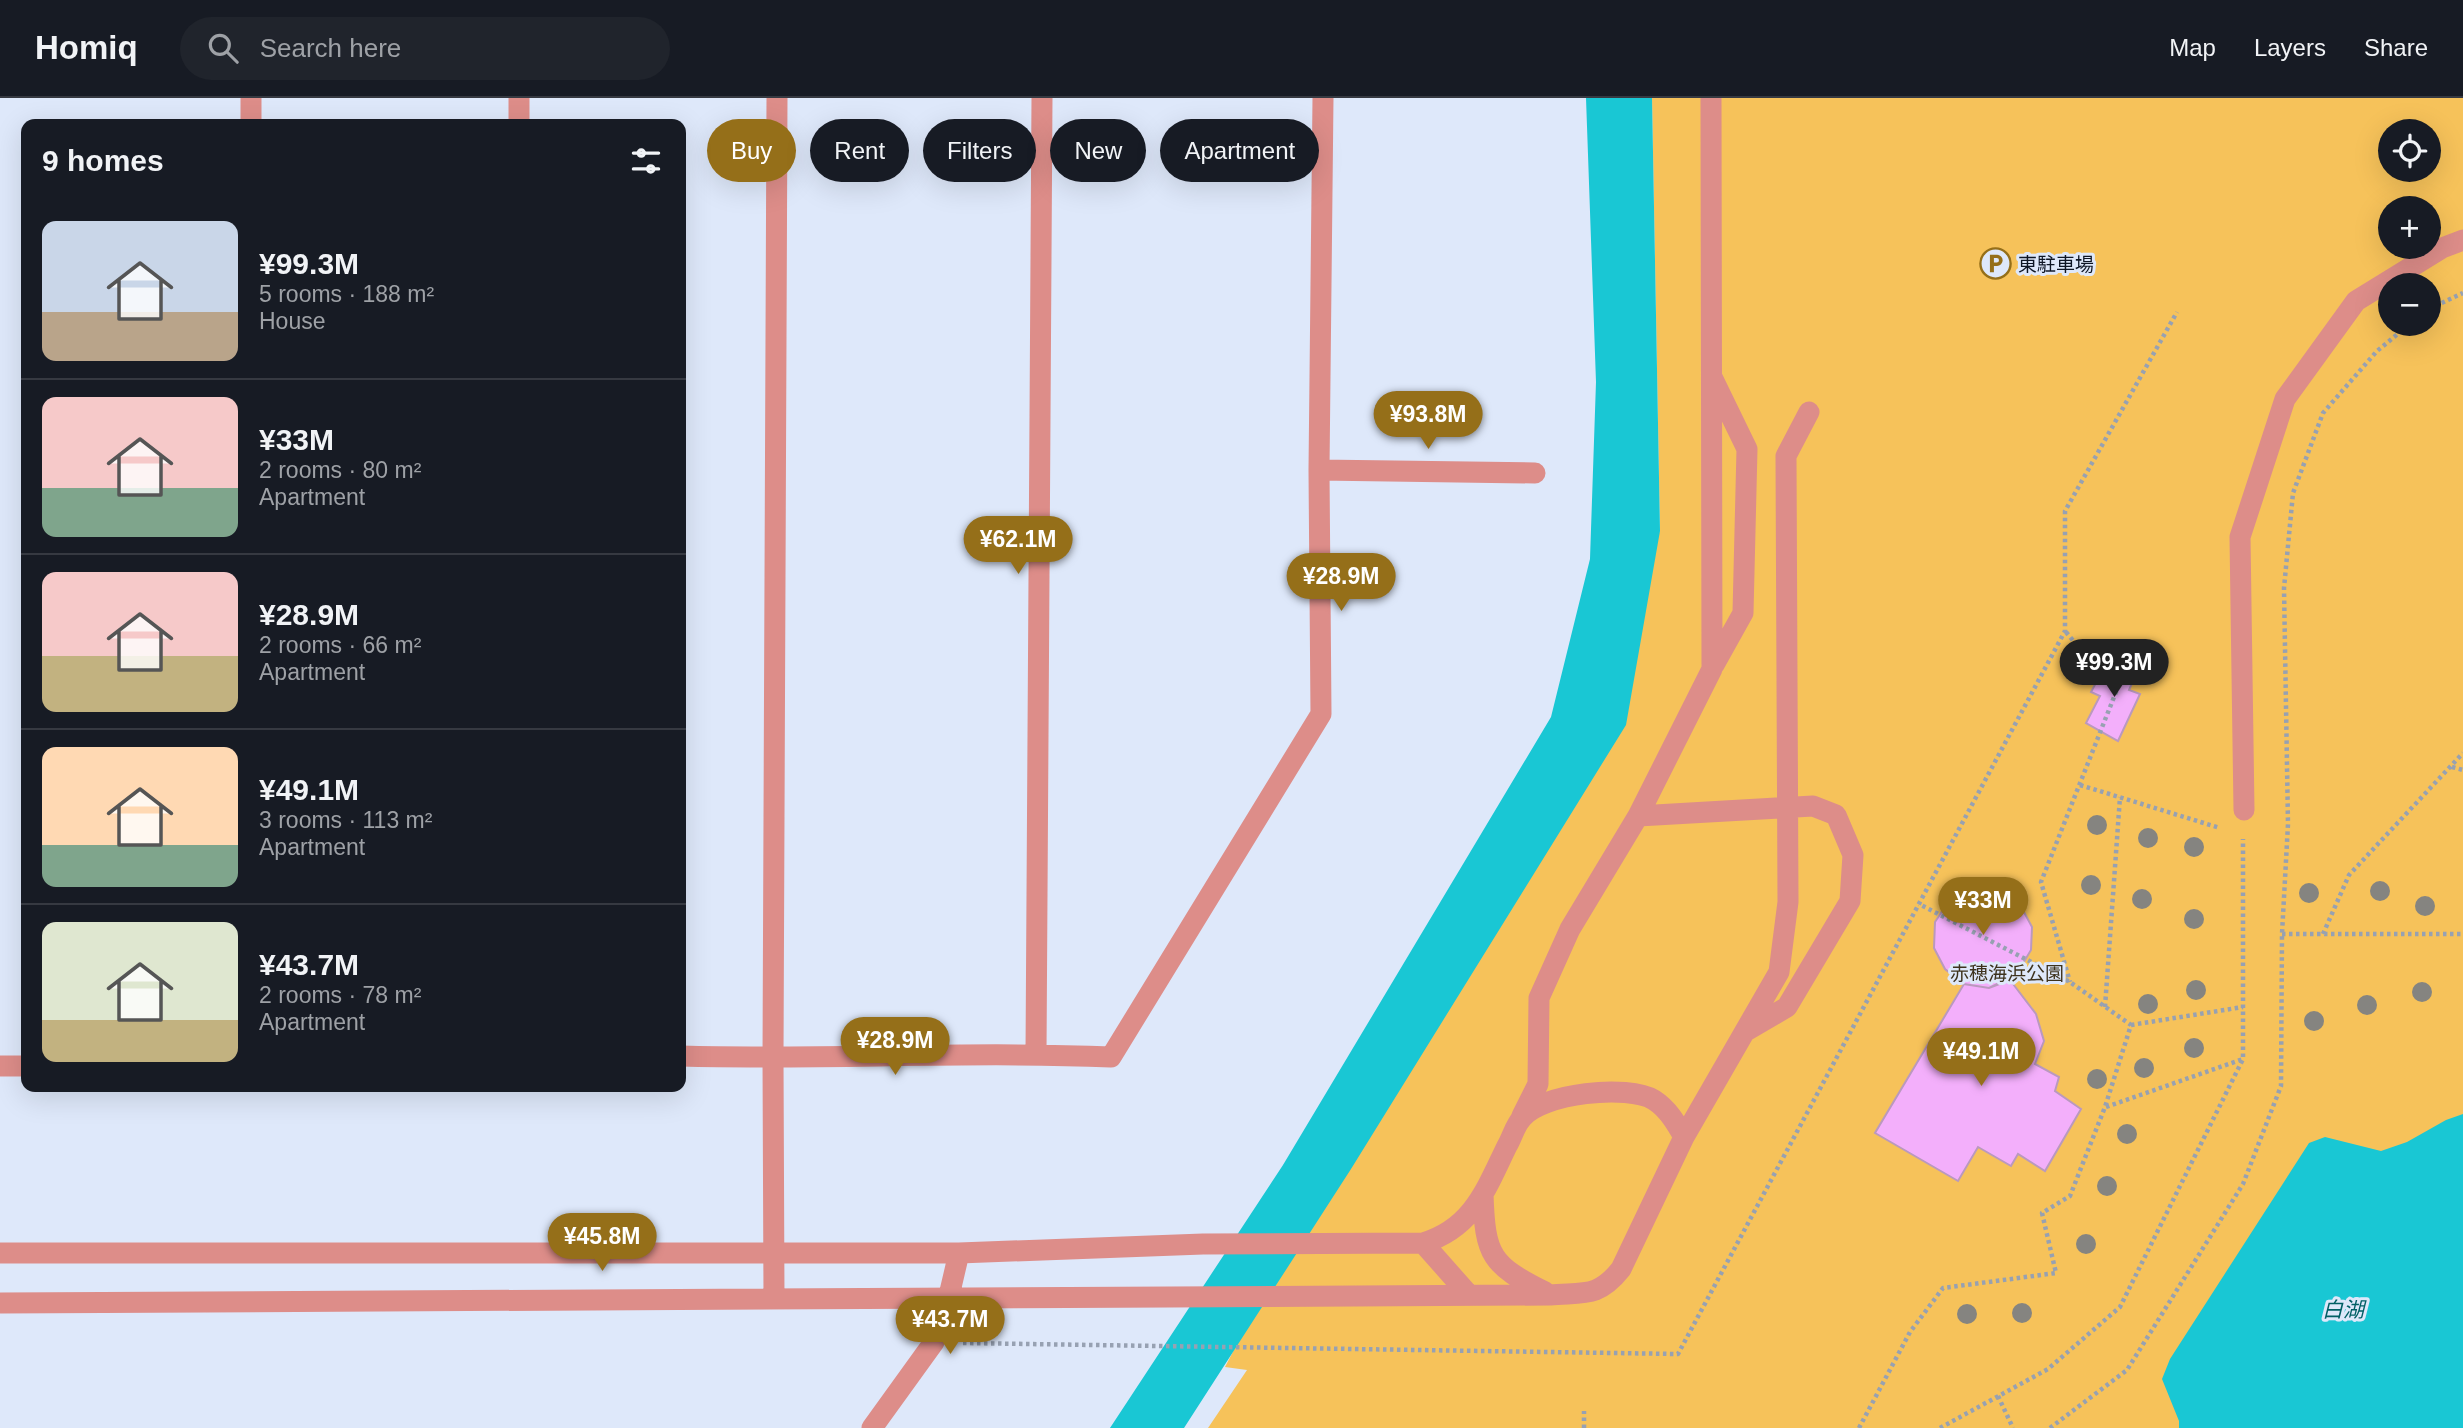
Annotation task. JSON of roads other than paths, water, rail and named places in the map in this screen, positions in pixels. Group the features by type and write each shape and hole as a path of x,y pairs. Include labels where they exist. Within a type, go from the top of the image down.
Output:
{"street":[{"path":"251,98 251,119"},
{"path":"519,98 519,119"},
{"path":"774,1299 777,98"},
{"path":"1036,1054 1042,98"},
{"path":"686,1056 773,1058 1036,1054 1111,1057 1321,714 1319,470 1323,98"},
{"path":"1710,98 1712,668"},
{"path":"2244,810 2241,537 2285,399 2356,302 2442,248 2463,240"},
{"path":"0,1253 959,1253 1203,1244 1423,1243 1452,1231 1472,1213 1483,1195 1538,1084 1539,998 1570,929 1638,816 1712,668 1743,613 1747,449 1710,372"},
{"path":"0,1303 948,1300 1550,1295 1596,1292 1621,1269 1684,1137 1742,1033 1780,972 1788,902 1786,456 1810,412"},
{"path":"1319,470 1535,473"},
{"path":"1638,816 1813,806 1836,815 1853,855 1850,901 1787,1007 1742,1033"},
{"path":"0,1066 21,1066"},
{"path":"1522,1118 1537,1106 1569,1096 1605,1092 1641,1095 1664,1108 1684,1137"},
{"path":"1483,1195 1487,1240 1498,1262 1511,1275 1550,1295"},
{"path":"1423,1243 1469,1295"},
{"path":"872,1428 934,1342 948,1300 959,1253"}],"water":[{"path":"1586,98 1652,98 1660,531 1626,725 1351,1169 1184,1428 1110,1428 1283,1165 1551,717 1590,559 1596,382"},
{"name":"白湖","path":"2463,1114 2463,1428 2179,1428 2179,1421 2162,1379 2170,1359 2309,1143 2325,1137 2381,1151 2407,1142 2446,1120"}],"place":[{"name":"東駐車場","path":"1995,264"}],"park label":[{"name":"赤穂海浜公園","path":"2007,973"}]}
